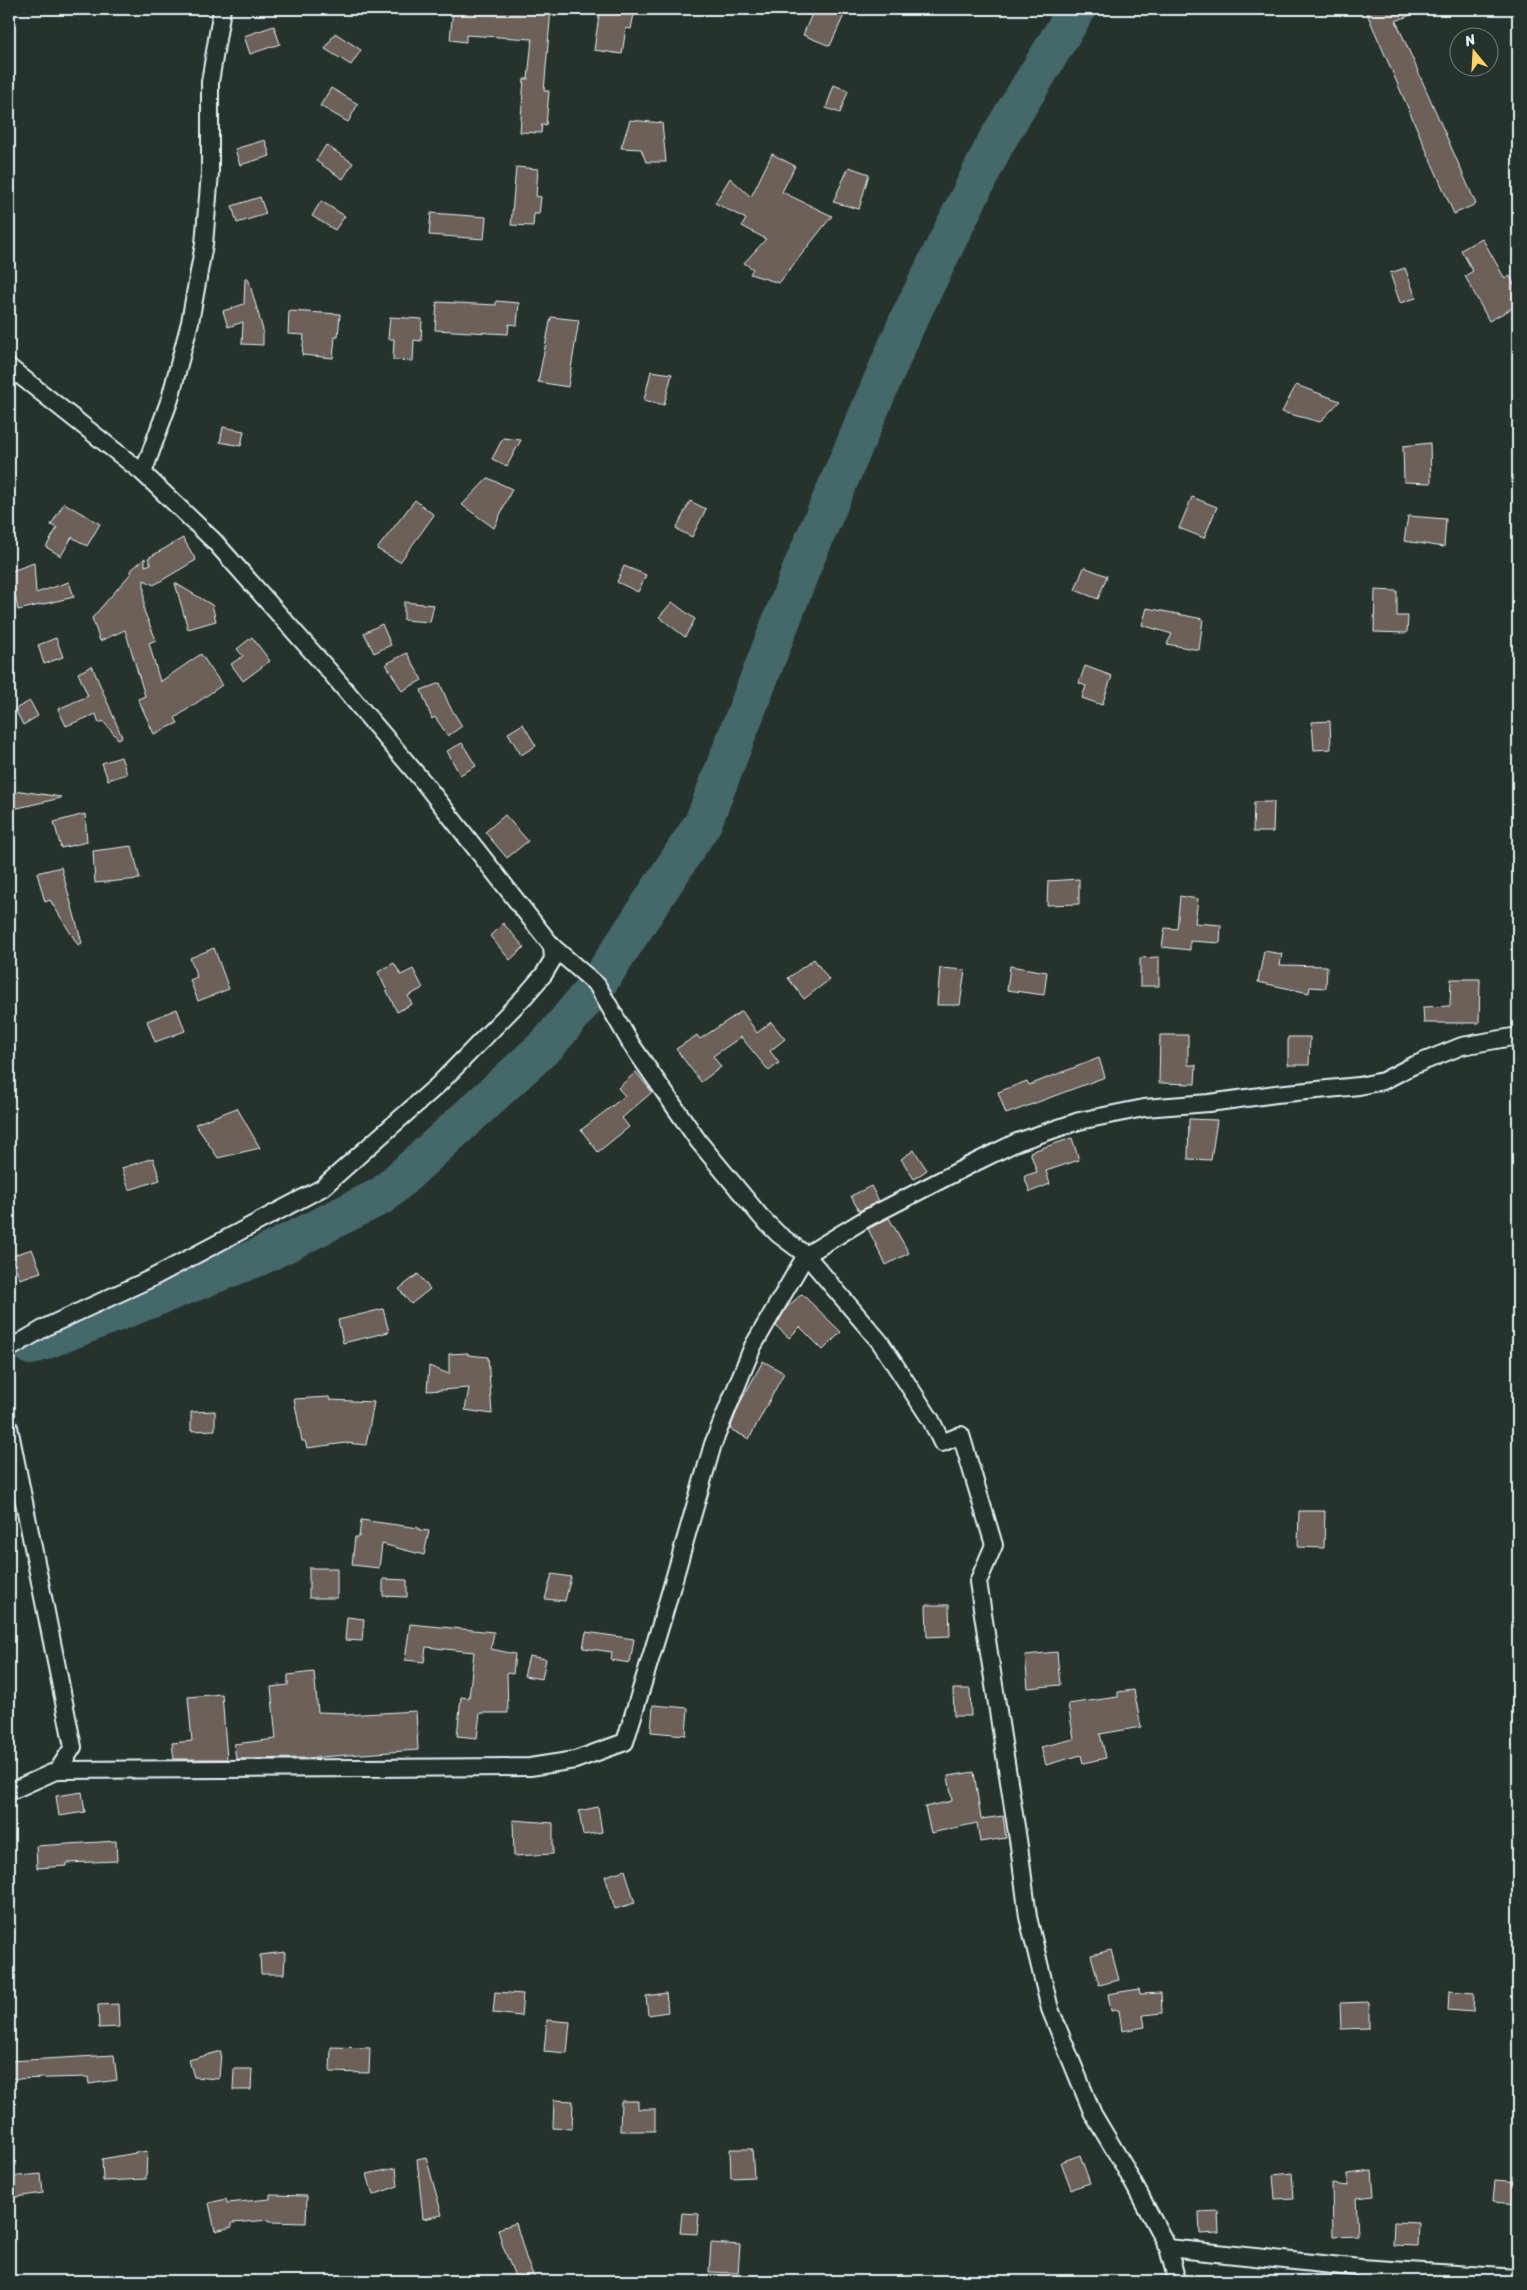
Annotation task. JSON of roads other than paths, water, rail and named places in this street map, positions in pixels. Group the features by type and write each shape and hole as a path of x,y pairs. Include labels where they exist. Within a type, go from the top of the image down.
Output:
{"street":[{"path":"143,473 170,399 190,322 204,244 210,172 210,82 222,9"},
{"path":"9,367 143,473 214,541 330,672 425,784 552,946 597,985 631,1044 699,1142 773,1228 806,1255 880,1342 931,1420 942,1443 961,1435 994,1545 978,1582 1019,1846 1028,1917 1037,1960 1050,2009 1092,2114 1124,2166 1168,2248 1177,2281"},
{"path":"9,1349 48,1326 150,1279 322,1188 345,1165 374,1144 438,1086 525,996 544,974 553,959 552,946"},
{"path":"9,1792 58,1770 530,1768 575,1760 624,1742 662,1624 713,1444 753,1346 806,1255 867,1218 970,1165 1017,1142 1071,1123 1144,1108 1209,1103 1359,1086 1383,1081 1412,1066 1462,1046 1518,1036"},
{"path":"9,1428 72,1747 58,1770"},
{"path":"1168,2248 1361,2268 1518,2278"}],"waterway":[{"path":"31,1346 259,1257 383,1195 549,1043 597,985 703,823 803,565 907,323 996,142 1077,9"}]}
